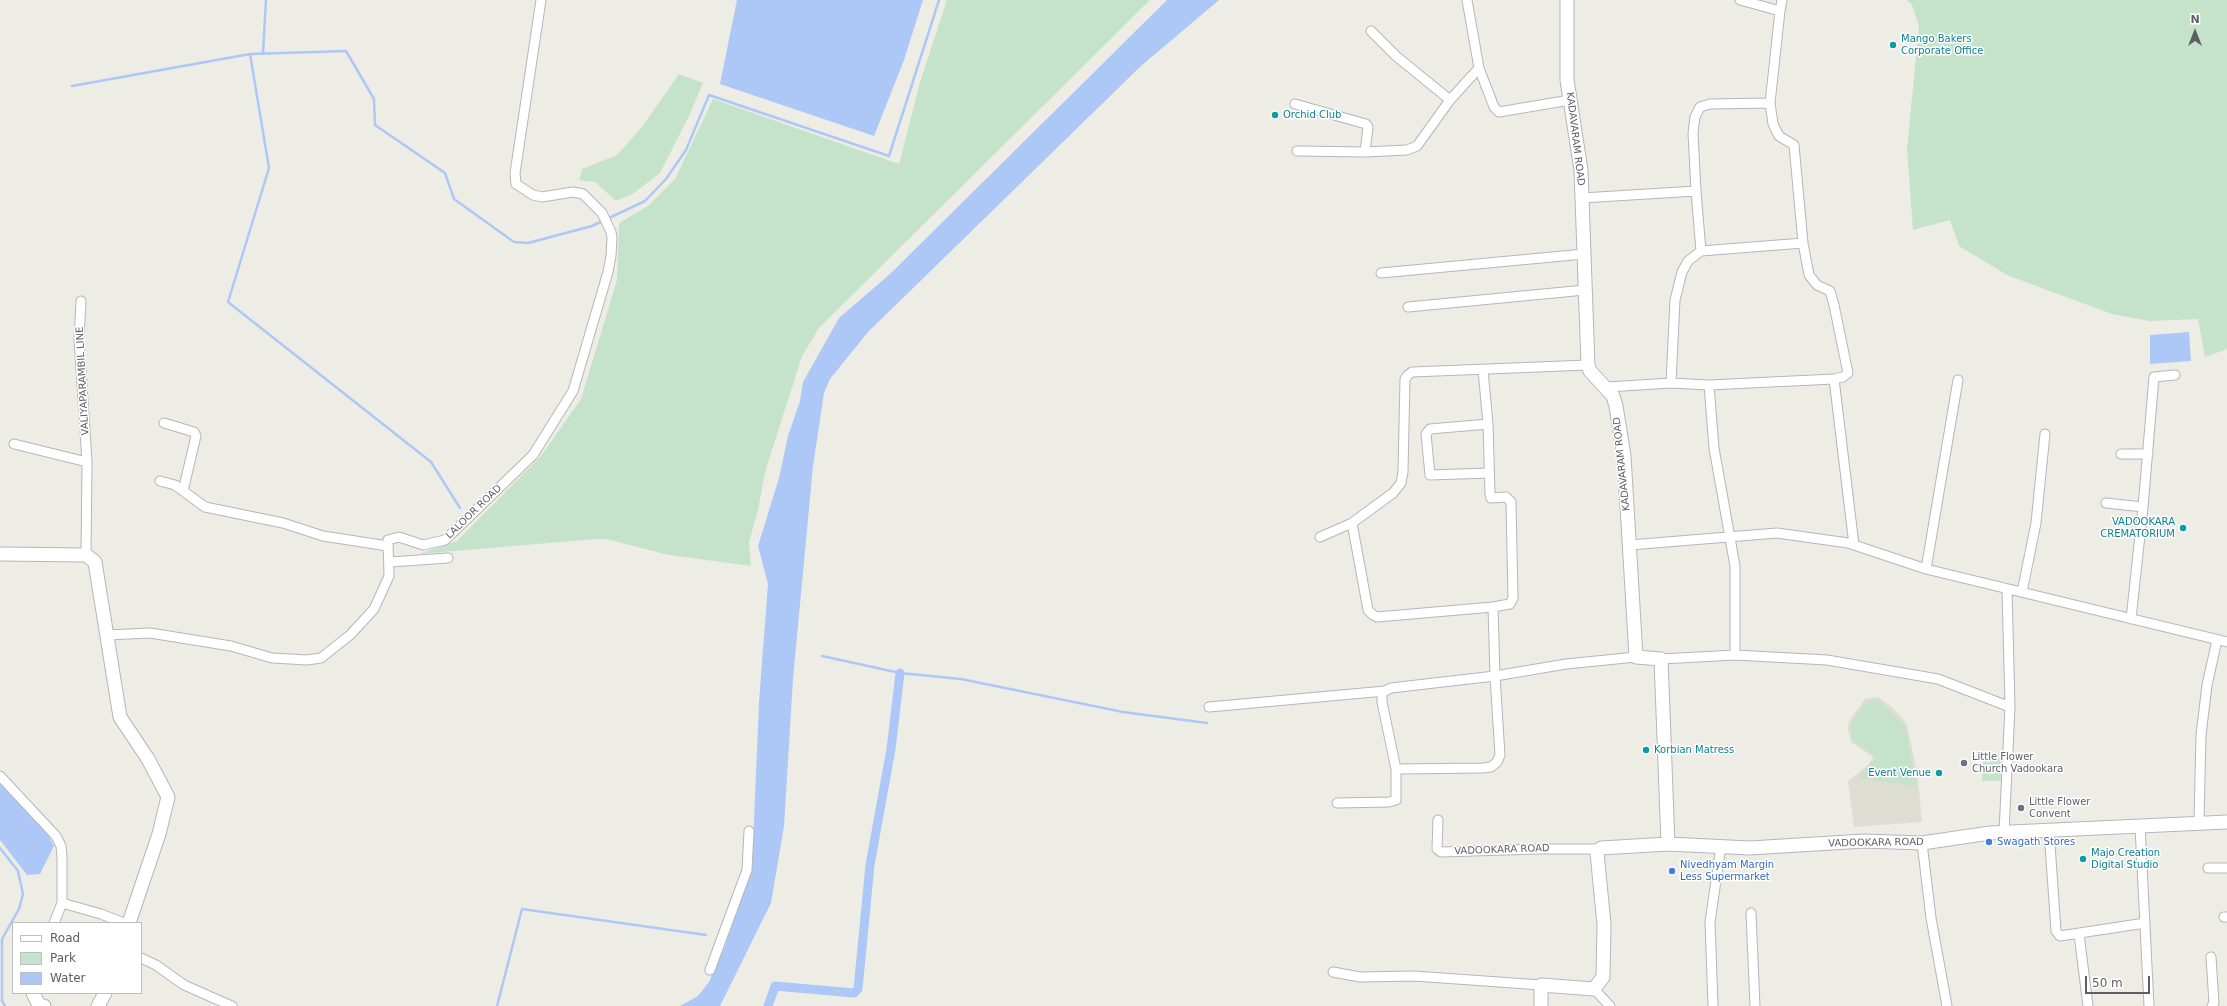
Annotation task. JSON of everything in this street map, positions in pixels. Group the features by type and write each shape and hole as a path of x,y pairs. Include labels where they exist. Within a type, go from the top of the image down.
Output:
{"main road":[{"name":"KADAVARAM ROAD","path":"1567,0 1567,80 1581,170 1588,365 1590,371 1607,387 1613,396 1616,406 1624,456 1636,657"},
{"path":"0,554 86,555 95,562 108,635 120,717 148,759 168,797 159,834 141,882 129,922"},
{"path":"1636,657 1661,659 1668,844"},
{"name":"VADOOKARA ROAD","path":"1598,849 1668,844 1750,848 1864,841 1922,843 2004,832 2199,822 2227,822"},
{"path":"1541,1006 1541,985 1594,989 1603,977 1604,924 1598,849"},
{"path":"33,994 41,1006"},
{"path":"98,1006 104,994"}],"street":[{"name":"LALOOR ROAD","path":"160,481 175,485 205,507 283,523 323,536 423,545 445,540 533,455 573,391 582,367 611,256 611,232 603,216 583,194 578,192 542,197 533,195 516,184 515,173 541,0"},
{"path":"1467,0 1479,68 1494,107 1499,112 1570,100"},
{"path":"1740,0 1780,11"},
{"path":"1607,387 1671,383 1708,386 1834,379 1843,377 1848,373 1830,291 1817,285 1809,275 1803,244 1794,145 1779,136 1773,124 1770,103 1782,0"},
{"path":"1371,31 1396,56 1450,100"},
{"path":"1297,151 1365,152 1407,150 1417,146 1450,100 1479,68"},
{"path":"1701,251 1693,133 1695,117 1700,107 1710,104 1770,103"},
{"path":"1295,104 1366,124 1368,127 1365,152"},
{"path":"1582,198 1696,191"},
{"path":"1671,383 1675,300 1682,272 1688,261 1701,251 1803,244"},
{"path":"1381,273 1584,254"},
{"path":"1408,307 1585,290"},
{"name":"VALIYAPARAMBIL LINE","path":"81,301 79,339 87,462 86,555"},
{"path":"1320,537 1352,524 1393,493 1401,483 1403,472 1405,379 1412,372 1588,365"},
{"path":"1352,524 1368,610 1377,617 1493,607 1507,605 1512,602 1511,502 1506,497 1491,498 1488,424 1483,370"},
{"path":"2131,618 2143,507 2154,377 2175,375"},
{"path":"1834,379 1854,545"},
{"path":"1926,569 1958,380"},
{"path":"1708,386 1714,448 1735,566 1735,655"},
{"path":"164,423 194,432 196,436 184,491"},
{"path":"1488,424 1430,429 1426,434 1430,475 1489,474"},
{"path":"2022,592 2036,523 2045,434"},
{"path":"14,444 87,462"},
{"path":"2121,454 2148,454"},
{"path":"2106,503 2143,507"},
{"path":"1630,545 1777,533 1854,545 1926,569 2007,590 2022,592 2227,642"},
{"path":"108,635 150,633 231,646 272,658 316,660 321,658 350,635 374,609 387,583 391,541"},
{"path":"390,562 448,558"},
{"path":"2004,832 2010,707 2007,590"},
{"path":"1396,769 1483,768 1491,767 1497,762 1500,755 1495,676 1493,607"},
{"path":"2199,822 2201,735 2207,685 2217,640"},
{"path":"1661,659 1735,655 1828,660 1938,679 2010,707"},
{"path":"1209,707 1385,691 1391,688 1495,676 1566,664 1636,657"},
{"path":"1337,803 1394,801 1397,797 1396,769 1382,702 1382,694 1385,691"},
{"path":"0,776 56,836 61,846 62,902 54,922"},
{"name":"VADOOKARA ROAD","path":"1438,820 1438,849 1441,852 1598,849"},
{"path":"2140,826 2149,1006"},
{"path":"2048,830 2056,931 2060,936 2145,924"},
{"path":"710,970 747,870 749,831"},
{"path":"1922,843 1931,918 1947,1006"},
{"path":"1713,1006 1710,922 1720,846"},
{"path":"2208,868 2227,868"},
{"path":"62,902 121,922"},
{"path":"1751,913 1755,1006"},
{"path":"2079,934 2088,1006"},
{"path":"2211,957 2214,1003 2212,1006"},
{"path":"142,958 156,965 184,985 232,1006"},
{"path":"1333,972 1360,977 1414,976 1541,985"},
{"path":"1594,989 1610,1006"}],"shaded area":[{"path":"1878,697 1892,707 1907,724 1918,779 1922,822 1854,827 1848,781 1868,765 1873,757 1851,742 1848,729 1849,721 1865,699"}],"green space":[{"path":"947,0 1150,0 819,328 802,356 765,472 758,510 749,542 751,566 669,555 606,539 419,554 457,541 541,456 581,399 617,280 619,223 648,206 675,179 713,99 899,164 920,82"},
{"path":"1907,0 2227,0 2227,349 2205,357 2198,319 2149,321 2112,314 2007,275 1959,246 1950,220 1913,230 1907,149 1919,26 1912,5"},
{"path":"679,74 703,83 689,116 660,173 634,193 616,201 595,182 579,180 582,169 617,155 642,127"},
{"path":"1878,700 1905,726 1916,786 1858,778 1876,757 1852,739 1851,724 1867,701"},
{"path":"1983,758 2002,758 2002,781 1982,781"}],"water":[{"path":"737,0 923,0 904,60 874,136 720,84"},
{"path":"1167,0 1219,0 1141,66 868,332 830,379 824,393 813,466 793,679 784,826 771,903 720,1006 680,1006 698,996 709,982 724,949 752,868 759,702 768,584 758,546 779,478 788,436 800,401 803,382 839,318 890,274"},
{"path":"2189,332 2191,361 2150,364 2150,335"},
{"path":"0,782 40,819 54,846 40,874 27,875 0,840"}],"waterway":[{"path":"263,53 266,0"},
{"path":"72,86 250,54 346,51 374,99 375,125 445,173 454,199 514,242 528,243 592,226 645,201 666,179 686,150 709,95 889,156 939,0"},
{"path":"250,54 269,168 228,302 431,462 460,508"},
{"path":"822,656 900,673 961,679 1123,712 1207,723"},
{"path":"768,1006 775,986 854,993 858,989 870,865 891,749 900,673"},
{"path":"0,848 18,871 23,894 19,909 2,939 2,1001 5,1006"},
{"path":"497,1006 522,909 706,935"}],"place":[{"name":"Mango Bakers Corporate Office","path":"1893,45"},
{"name":"Orchid Club","path":"1275,115"},
{"name":"VADOOKARA CREMATORIUM","path":"2183,528"},
{"name":"Korbian Matress","path":"1646,750"},
{"name":"Little Flower Church Vadookara","path":"1964,763"},
{"name":"Event Venue","path":"1939,773"},
{"name":"Little Flower Convent","path":"2021,808"},
{"name":"Swagath Stores","path":"1989,842"},
{"name":"Majo Creation Digital Studio","path":"2083,859"},
{"name":"Nivedhyam Margin Less Supermarket","path":"1672,871"}]}
